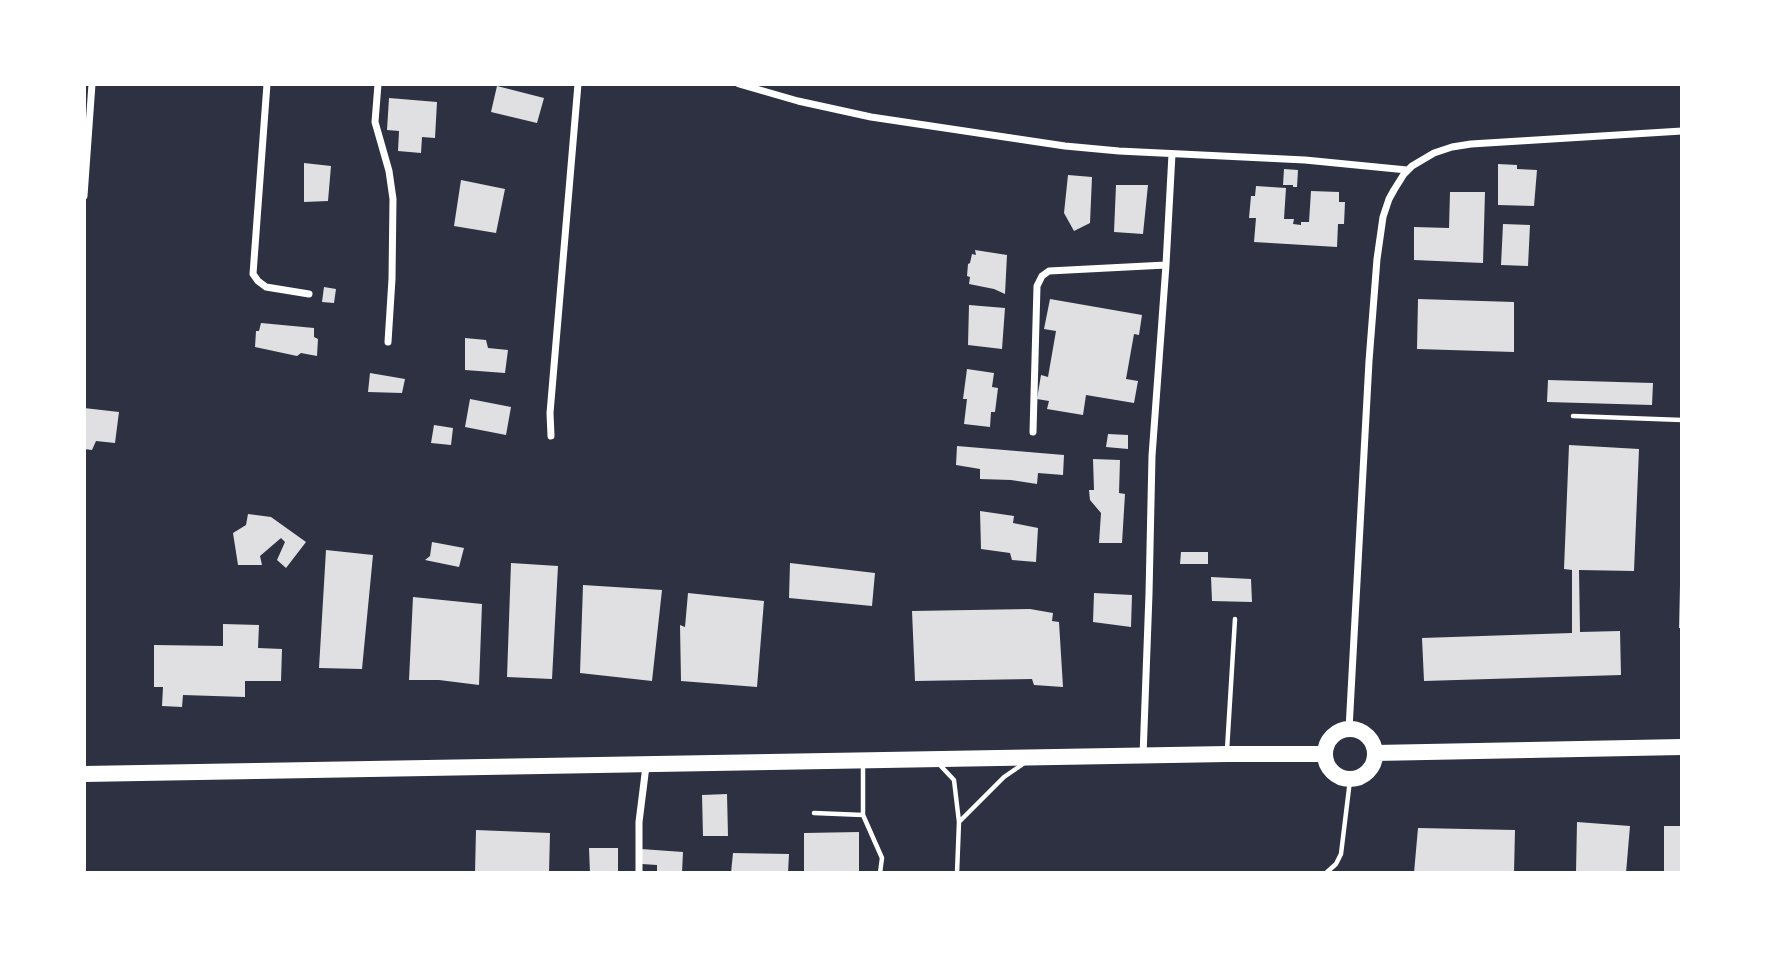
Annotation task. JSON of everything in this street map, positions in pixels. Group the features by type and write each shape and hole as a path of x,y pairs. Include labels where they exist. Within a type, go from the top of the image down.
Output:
{"main road":[{"path":"1349,729 1364,733 1374,745 1375,752 1371,768 1358,778 1350,779 1342,778 1329,769 1324,754 1329,739 1341,730 1349,729"},
{"path":"1375,752 1682,747"},
{"path":"84,774 1324,754"}],"street":[{"path":"84,196 92,84"},
{"path":"267,84 253,274 266,287 309,294"},
{"path":"378,84 375,122 389,170 393,199 388,342"},
{"path":"551,436 551,400 578,84"},
{"path":"739,84 798,101 905,122 1065,146 1119,152 1305,160 1407,170"},
{"path":"1349,729 1368,375 1381,225 1389,199 1407,170 1419,161 1434,153 1460,146 1682,131"},
{"path":"1143,756 1152,456 1172,154"},
{"path":"1033,432 1037,286 1042,276 1049,271 1166,265"},
{"path":"639,873 639,822 646,765"}],"lane":[{"path":"1573,416 1682,420"},
{"path":"1227,754 1236,619"},
{"path":"959,822 1004,777 1030,759"},
{"path":"935,760 954,780 959,822 957,873"},
{"path":"863,761 863,815 882,858 880,873"},
{"path":"1326,873 1336,864 1341,854 1350,779"},
{"path":"814,813 863,815"}],"building":[{"path":"497,86 544,98 537,123 491,112"},
{"path":"389,98 437,102 435,138 422,137 421,153 398,151 399,131 387,130"},
{"path":"304,163 331,166 328,201 304,202"},
{"path":"1498,164 1537,170 1534,206 1498,205"},
{"path":"1284,169 1298,170 1297,187 1283,185"},
{"path":"1068,175 1092,177 1090,223 1074,231 1064,213"},
{"path":"461,180 505,189 496,233 454,226"},
{"path":"1116,185 1148,185 1143,234 1114,232"},
{"path":"1256,186 1286,188 1284,219 1294,219 1293,224 1301,225 1301,222 1309,222 1311,191 1339,192 1339,202 1345,202 1344,224 1338,224 1337,247 1254,242 1256,218 1249,218 1251,196 1255,196"},
{"path":"1450,192 1485,192 1483,263 1414,260 1414,227 1449,228"},
{"path":"1503,224 1530,225 1528,266 1501,265"},
{"path":"975,250 1007,255 1005,294 969,284 968,264 972,254 976,255"},
{"path":"324,287 336,289 334,303 322,302"},
{"path":"1050,299 1142,315 1139,335 1134,334 1126,379 1138,381 1134,403 1086,395 1083,415 1047,409 1049,401 1037,399 1041,375 1048,377 1056,331 1044,329"},
{"path":"1418,299 1514,302 1514,352 1417,349"},
{"path":"969,305 1005,308 1002,349 968,345"},
{"path":"261,323 314,328 314,337 318,339 317,356 301,353 297,356 255,347 256,331 259,331"},
{"path":"465,338 486,340 488,348 508,350 505,373 465,370"},
{"path":"967,369 994,373 992,387 998,388 990,427 964,424 967,399 963,399"},
{"path":"370,373 405,379 402,393 368,392"},
{"path":"1548,380 1653,383 1652,405 1547,402"},
{"path":"470,399 511,407 506,435 465,427"},
{"path":"84,408 119,412 115,443 96,441 92,450 84,449"},
{"path":"434,425 453,428 451,445 431,443"},
{"path":"1108,434 1128,435 1128,449 1106,447"},
{"path":"1569,445 1639,449 1634,571 1579,570 1580,632 1620,631 1621,675 1424,681 1422,638 1572,633 1572,570 1564,569"},
{"path":"957,446 1064,455 1063,475 1038,473 1037,484 980,479 980,469 956,465"},
{"path":"1093,459 1120,460 1119,493 1125,494 1122,543 1099,543 1101,513 1090,500 1089,490 1094,490"},
{"path":"980,511 1014,516 1013,523 1038,528 1036,562 1012,560 1010,553 981,549"},
{"path":"248,514 271,517 306,542 286,568 277,560 285,542 281,538 260,556 262,565 238,565 233,533 246,525"},
{"path":"432,542 464,548 459,567 425,560 430,556"},
{"path":"326,550 373,555 362,669 319,668"},
{"path":"1181,552 1208,552 1208,564 1180,564"},
{"path":"511,563 558,566 552,679 507,677"},
{"path":"790,563 875,573 872,606 789,598"},
{"path":"1211,577 1251,579 1252,602 1212,601"},
{"path":"583,585 662,590 652,681 580,673"},
{"path":"1682,585 1682,628 1679,628"},
{"path":"688,593 764,601 757,687 681,681 680,625 685,627"},
{"path":"1094,593 1132,595 1131,627 1093,622"},
{"path":"413,597 482,604 479,685 439,680 409,680"},
{"path":"1030,609 1053,613 1052,621 1059,622 1063,687 1034,685 1032,679 915,681 912,611"},
{"path":"223,624 259,625 258,648 282,649 281,681 245,681 245,697 183,695 182,707 162,706 163,687 154,687 154,645 223,646"},
{"path":"727,794 728,836 703,836 702,795"},
{"path":"1577,822 1630,826 1626,873 1576,873"},
{"path":"1664,826 1682,826 1682,873 1664,873"},
{"path":"1418,828 1515,830 1514,873 1414,873"},
{"path":"476,830 550,833 549,873 475,873"},
{"path":"859,832 859,873 804,872 804,833"},
{"path":"589,848 618,848 618,873 590,873"},
{"path":"641,849 683,852 682,873 657,873 657,865 642,864"},
{"path":"733,853 789,854 788,873 731,873"}]}
